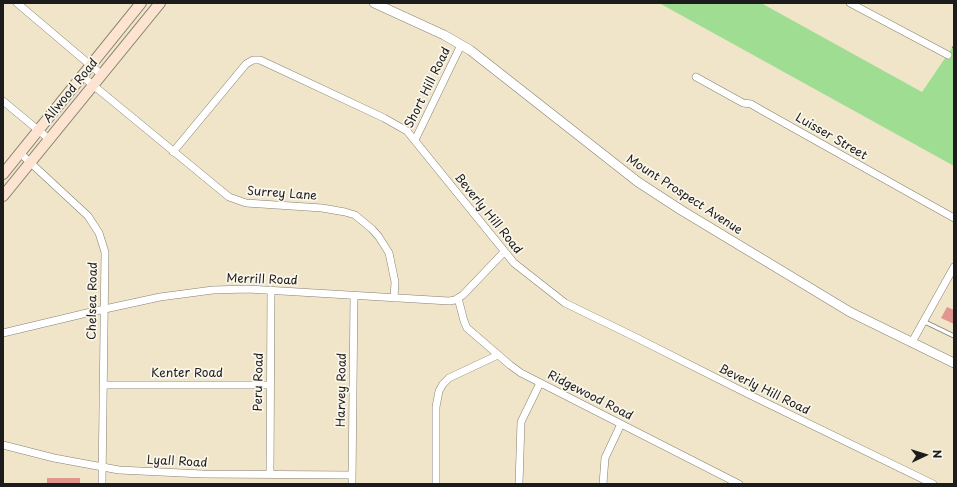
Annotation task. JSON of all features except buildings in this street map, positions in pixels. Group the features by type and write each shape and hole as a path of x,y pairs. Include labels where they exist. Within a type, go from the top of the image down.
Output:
{"main road":[{"name":"Allwood Road","path":"3,174 141,3"},
{"name":"Allwood Road","path":"3,196 160,3"}],"street":[{"path":"17,3 102,75"},
{"name":"Mount Prospect Avenue","path":"374,3 444,35 461,45 638,182 681,210 856,315 954,363"},
{"path":"850,3 948,55"},
{"name":"Short Hill Road","path":"415,140 461,45"},
{"name":"Beverly Hill Road","path":"173,152 246,64 253,60 260,60 384,118 407,131 514,263 565,303 933,484"},
{"name":"Surrey Lane","path":"82,76 220,191 237,200 258,204 322,208 355,215 375,233 389,253 395,282 394,298"},
{"name":"Luisser Street","path":"696,77 743,103 751,104 954,218"},
{"path":"3,101 49,140"},
{"name":"Chelsea Road","path":"20,153 88,216 99,233 105,252 102,484"},
{"path":"458,298 472,286 504,252"},
{"path":"912,342 954,267"},
{"name":"Merrill Road","path":"3,333 104,309 160,297 193,292 248,289 442,301 455,300 458,298"},
{"name":"Peru Road","path":"270,475 271,290"},
{"name":"Harvey Road","path":"352,484 354,296"},
{"name":"Ridgewood Road","path":"458,298 467,328 520,373 739,484"},
{"path":"436,484 436,407 439,391 449,378 498,355"},
{"path":"519,484 521,422 540,383"},
{"name":"Kenter Road","path":"103,385 270,386"},
{"path":"602,484 604,458 621,424"},
{"name":"Lyall Road","path":"3,445 54,458 119,470 203,474 352,475"}],"lane":[{"path":"923,321 954,336"}],"green space":[{"path":"659,3 761,3 922,92 954,45 954,166"}]}
